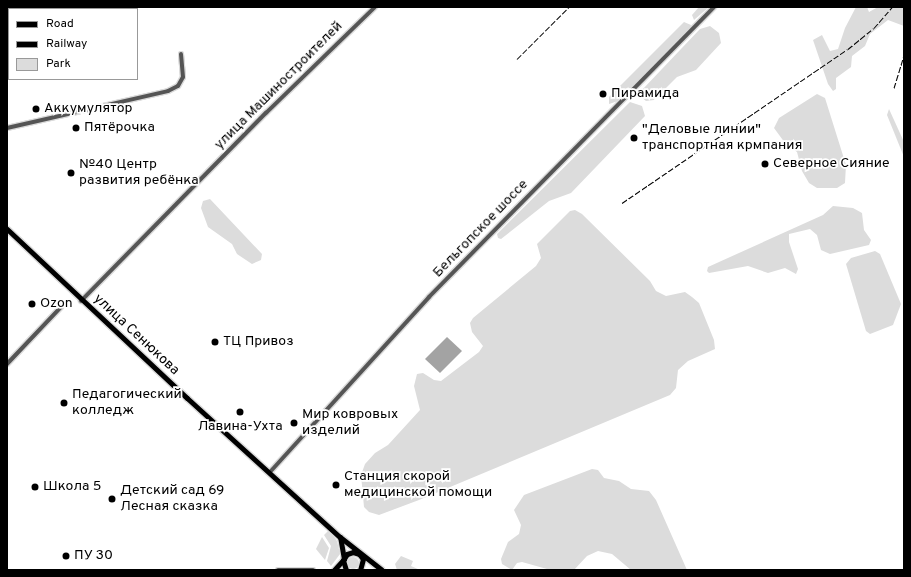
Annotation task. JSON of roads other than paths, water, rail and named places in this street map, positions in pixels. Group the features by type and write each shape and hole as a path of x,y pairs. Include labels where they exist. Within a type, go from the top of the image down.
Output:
{"main road":[{"name":"улица Сенюкова","path":"7,229 81,300 340,537 359,554 382,570"},
{"path":"340,537 346,570"},
{"path":"334,570 350,553 359,554 364,563 360,570"}],"street":[{"name":"улица Машиностроителей","path":"81,300 266,113 375,7"},
{"name":"Бельгопское шоссе","path":"270,472 429,297 714,7"},
{"path":"7,128 168,91 178,86 183,77 181,54"},
{"path":"7,364 62,306"},
{"path":"278,570 313,570"}],"railway":[{"path":"517,59 569,7"},
{"path":"622,203 848,49 874,28 892,7"},
{"path":"894,88 904,56"}],"place":[{"name":"Пирамида","path":"603,94"},
{"name":"Аккумулятор","path":"36,109"},
{"name":"Пятёрочка","path":"76,128"},
{"name":"\"Деловые линии\" транспортная крмпания","path":"634,138"},
{"name":"Северное Сияние","path":"765,164"},
{"name":"№40 Центр развития ребёнка","path":"71,173"},
{"name":"Ozon","path":"32,304"},
{"name":"ТЦ Привоз","path":"215,342"},
{"name":"Педагогический колледж","path":"64,403"},
{"name":"Лавина-Ухта","path":"240,412"},
{"name":"Мир ковровых изделий","path":"294,423"},
{"name":"Станция скорой медицинской помощи","path":"336,485"},
{"name":"Школа 5","path":"35,487"},
{"name":"Детский сад 69 Лесная сказка","path":"112,499"},
{"name":"ПУ 30","path":"66,556"}]}
